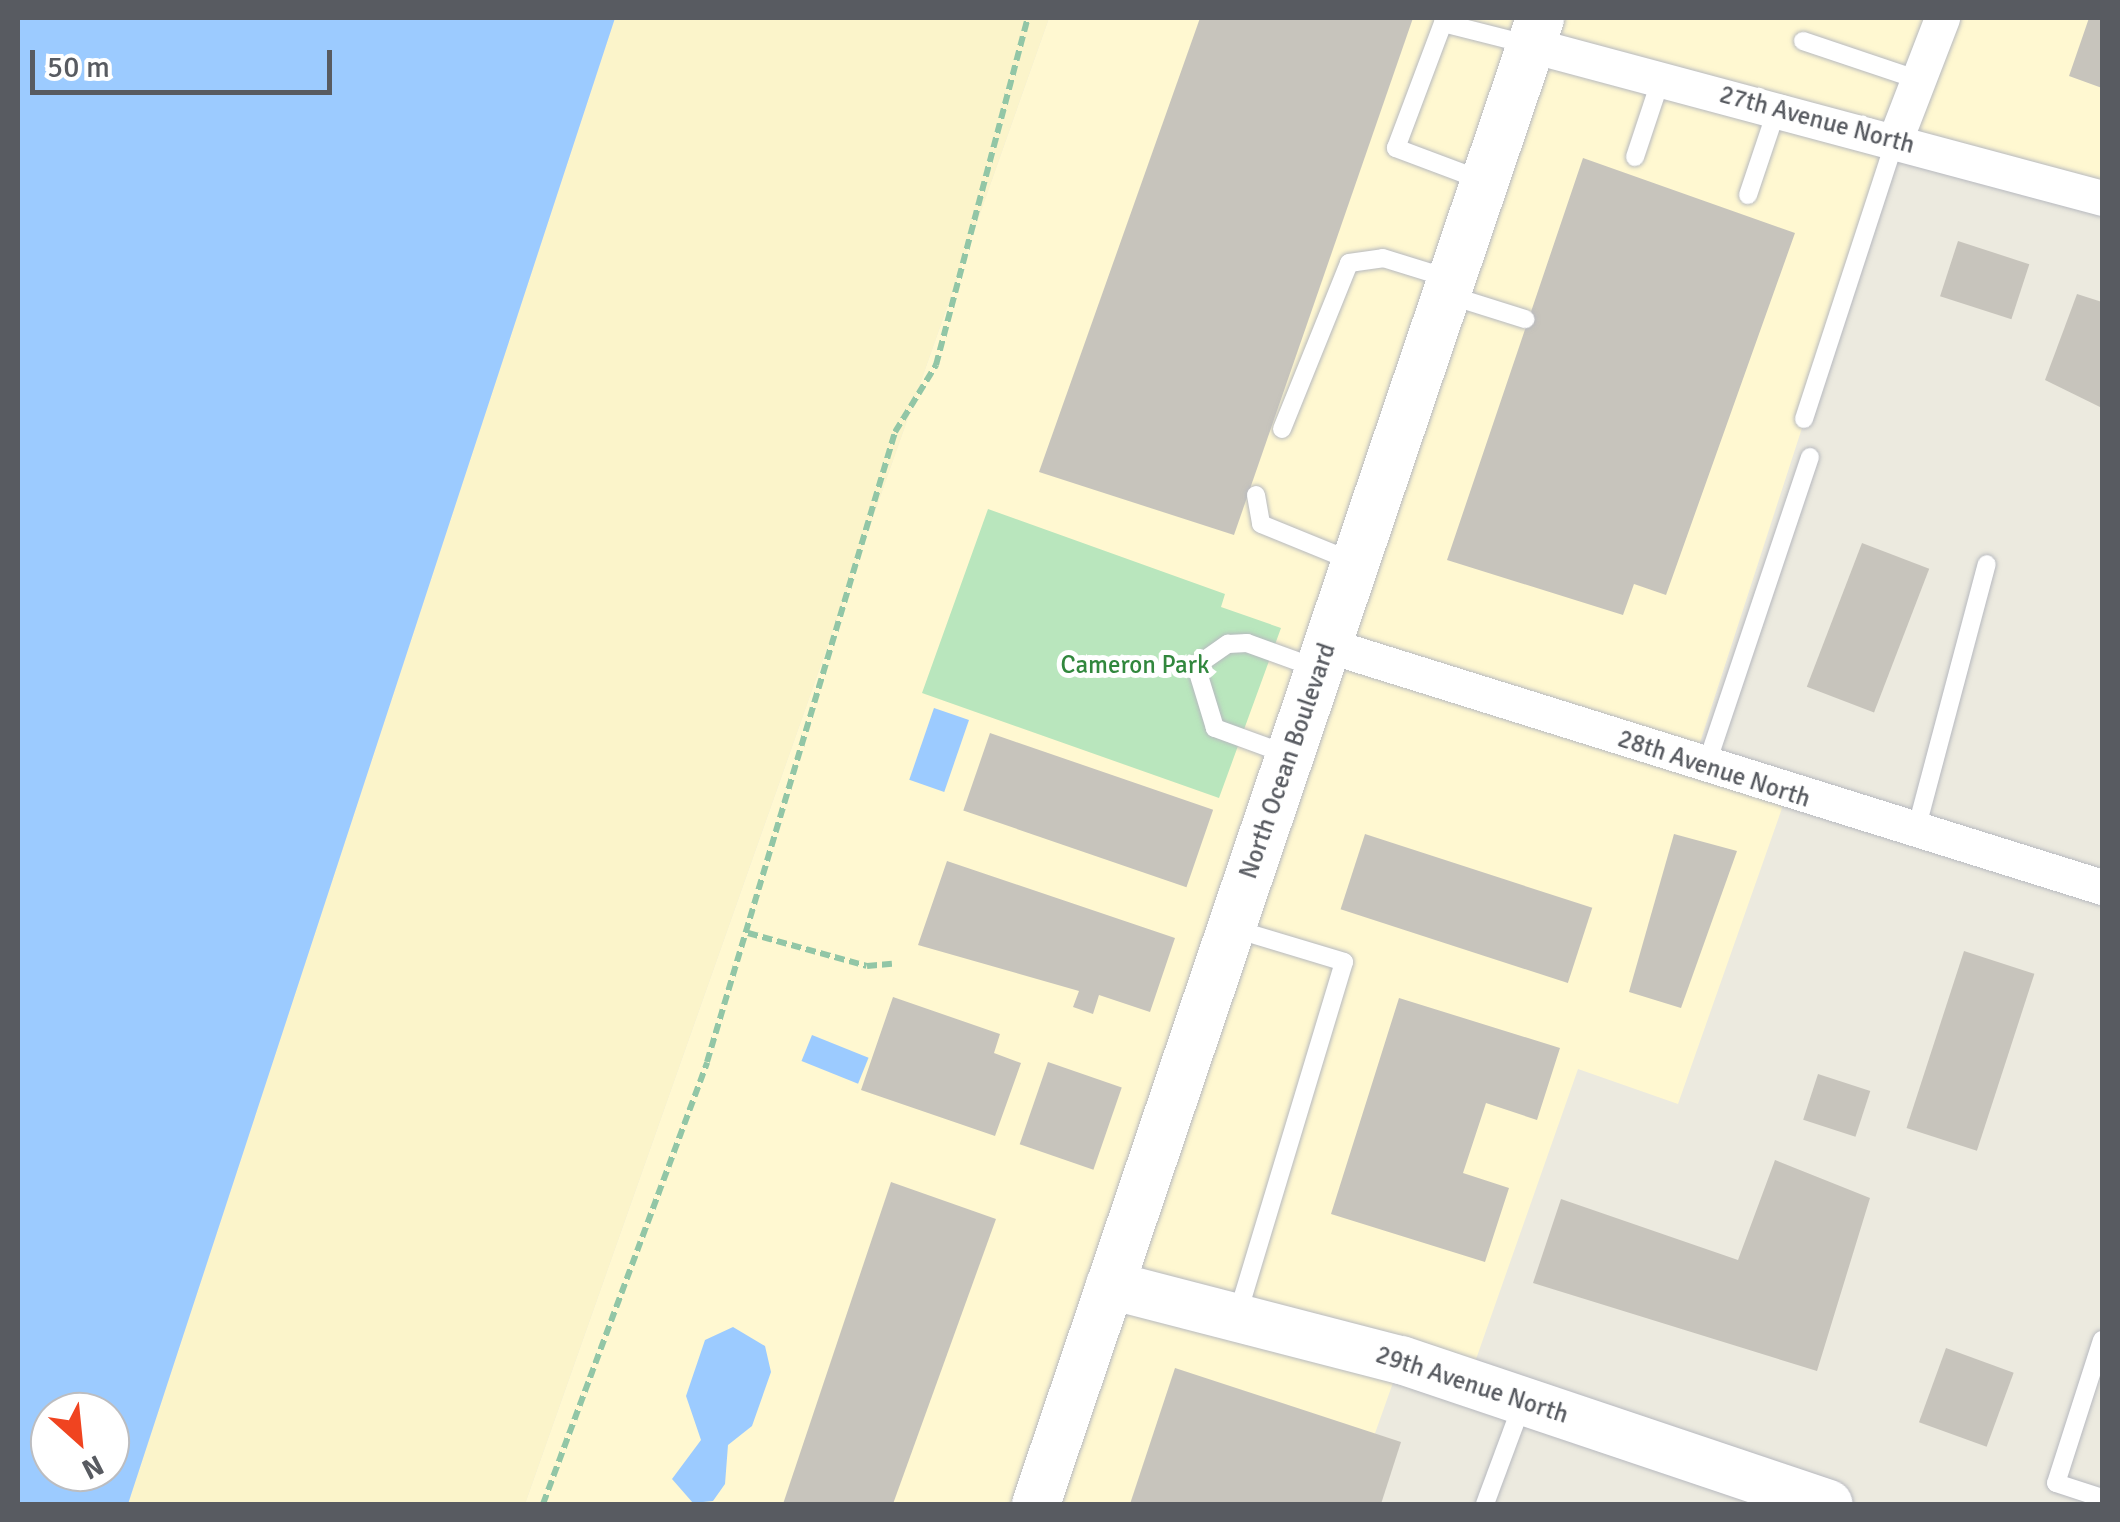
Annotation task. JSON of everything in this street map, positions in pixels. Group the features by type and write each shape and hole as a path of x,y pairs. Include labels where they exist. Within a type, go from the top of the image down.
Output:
{"main road":[{"name":"North Ocean Boulevard","path":"1036,1504 1230,927 1454,288 1536,31"},
{"name":"29th Avenue North","path":"1110,1285 1237,1317 1523,1401 1828,1504"}],"street":[{"path":"1895,140 1942,18"},
{"name":"27th Avenue North","path":"1536,31 1660,79 2102,198"},
{"name":"28th Avenue North","path":"1323,657 1706,766 2102,887"}],"lane":[{"path":"1488,182 1396,148 1443,23 1536,31"},
{"path":"1803,41 1919,80"},
{"path":"1635,157 1660,79"},
{"path":"1748,196 1777,109"},
{"path":"1804,418 1895,140"},
{"path":"1282,429 1349,263 1383,258 1526,318"},
{"path":"1706,766 1810,457"},
{"path":"1256,495 1261,524 1356,564"},
{"path":"1916,830 1987,564"},
{"path":"1290,756 1215,728 1196,666 1228,644 1247,643 1323,657"},
{"path":"1230,927 1344,962 1237,1317"},
{"path":"2102,1340 2056,1483 2102,1498"},
{"path":"1485,1504 1523,1401"}],"path":[{"path":"542,1504 748,933 896,432 936,366 1028,18"},
{"path":"748,933 867,966 892,964"}],"shaded area":[{"path":"1049,18 2102,18 2102,198 1895,141 1694,761 1787,794 1678,1104 1578,1069 1468,1382 1401,1360 1350,1504 525,1504"}],"green space":[{"name":"Cameron Park","path":"988,509 1225,594 1221,607 1281,628 1219,798 922,693"}],"sand":[{"path":"615,18 1049,18 525,1504 128,1504"}],"water":[{"path":"18,18 615,18 128,1504 18,1504"},
{"path":"934,708 969,720 944,792 909,780"},
{"path":"812,1035 869,1058 858,1084 802,1061"},
{"path":"733,1327 765,1346 771,1372 752,1426 728,1445 725,1484 713,1501 693,1503 672,1479 701,1440 686,1396 705,1340"}],"building":[{"path":"1200,18 1413,18 1234,535 1039,472"},
{"path":"2089,18 2102,18 2102,88 2069,76"},
{"path":"1583,158 1795,233 1666,595 1634,584 1623,615 1447,560"},
{"path":"1958,241 2029,264 2011,319 1940,296"},
{"path":"2077,294 2102,302 2102,408 2045,380"},
{"path":"1862,543 1929,569 1874,713 1807,687"},
{"path":"990,733 1213,810 1186,887 963,811"},
{"path":"1365,834 1592,908 1568,983 1341,909"},
{"path":"1674,834 1737,851 1681,1008 1629,992"},
{"path":"947,861 1175,938 1150,1012 1099,995 1093,1014 1073,1007 1079,991 918,945"},
{"path":"1964,951 2034,974 1977,1151 1907,1128"},
{"path":"893,997 1000,1034 994,1053 1021,1063 995,1136 861,1090"},
{"path":"1399,998 1560,1048 1537,1120 1486,1103 1463,1173 1509,1188 1485,1262 1331,1214"},
{"path":"1048,1062 1122,1087 1093,1170 1020,1144"},
{"path":"1818,1074 1870,1091 1855,1137 1803,1120"},
{"path":"1775,1160 1870,1198 1817,1371 1533,1283 1561,1199 1738,1260"},
{"path":"891,1182 996,1219 893,1504 783,1504"},
{"path":"1946,1348 2014,1373 1987,1447 1919,1422"},
{"path":"1175,1368 1401,1442 1381,1504 1130,1504"}]}
